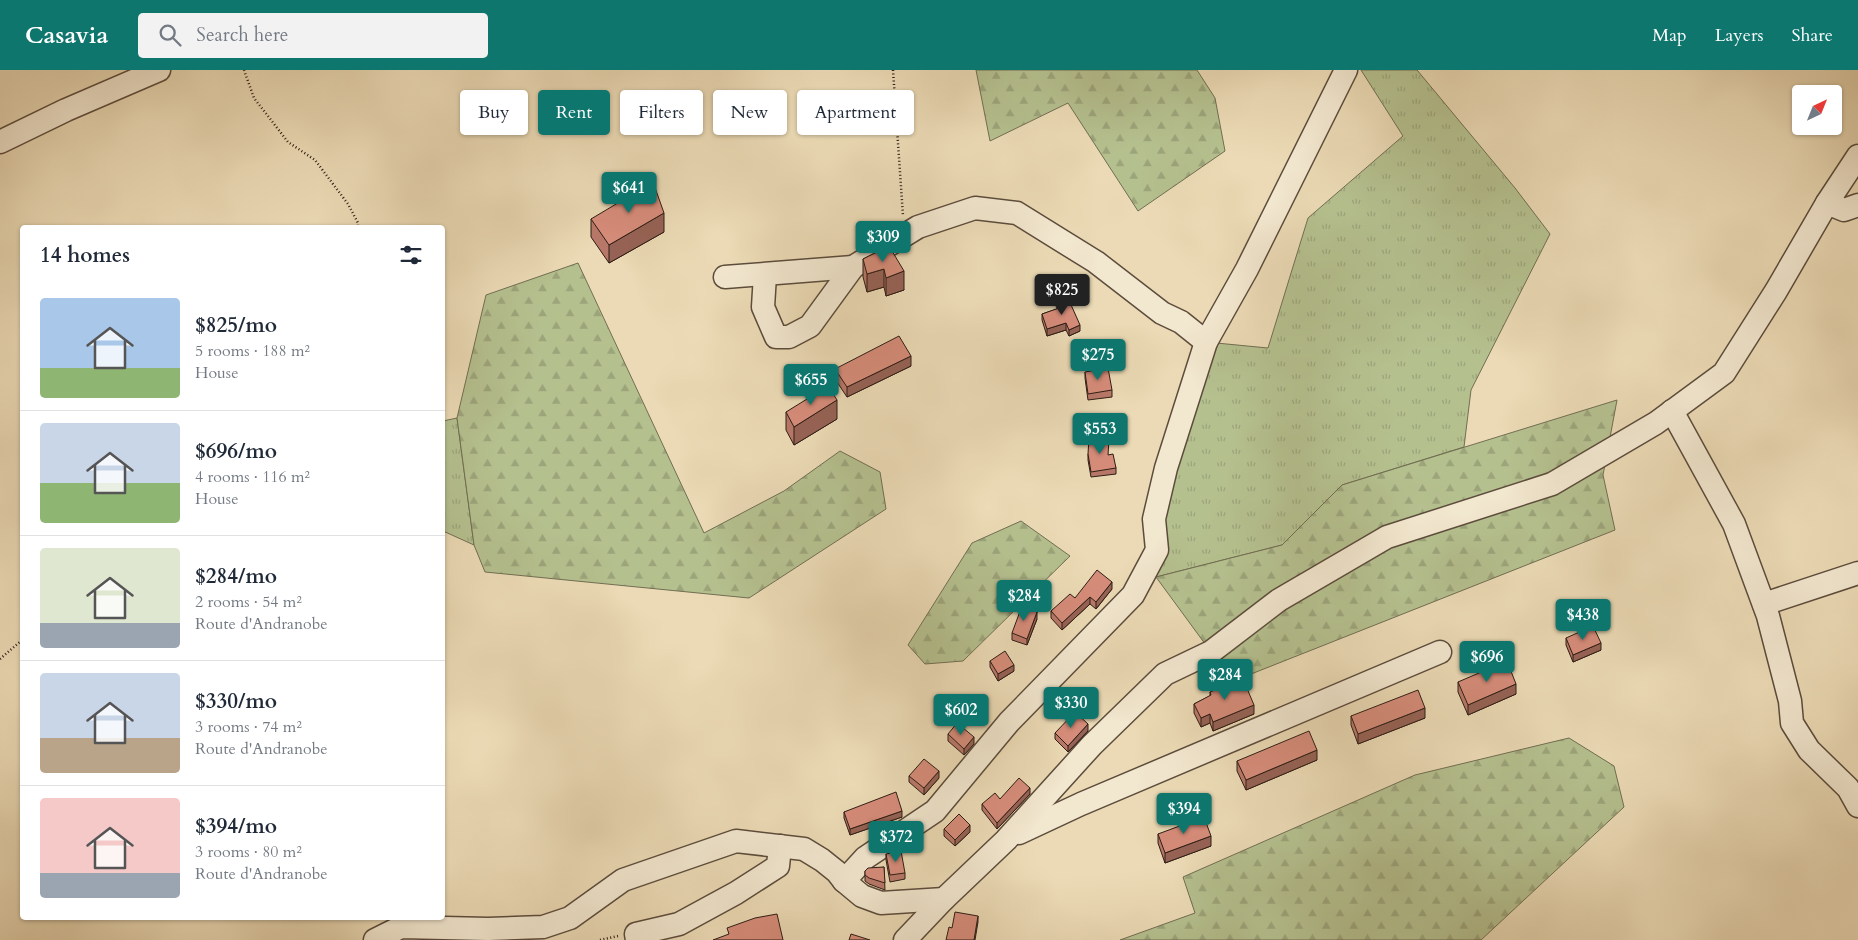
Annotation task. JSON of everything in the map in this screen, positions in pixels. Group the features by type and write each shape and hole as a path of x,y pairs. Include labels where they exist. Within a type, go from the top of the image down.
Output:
{"street":[{"path":"0,142 66,110 159,70"},
{"path":"844,880 865,858 935,811 1009,722 1133,595 1157,550 1154,519 1166,468 1206,342 1247,269 1346,70"},
{"path":"905,940 1006,840 1092,745 1165,674 1211,652 1279,600 1386,537 1552,484 1656,422 1724,373 1858,156"},
{"path":"1827,204 1844,210 1858,205"},
{"path":"765,275 763,307 776,337 790,337 810,326 853,267 918,227 975,208 1016,213 1096,262 1162,313 1181,322 1206,342"},
{"path":"725,277 853,267"},
{"path":"1672,411 1734,524 1764,604 1790,701 1792,722 1809,750 1848,788 1858,806"},
{"path":"1764,604 1858,573"},
{"path":"1006,840 1081,804 1440,652"},
{"path":"375,940 401,927 488,929 543,927 570,918 623,880 736,841 804,849 837,872 862,896 882,903 944,900"},
{"path":"638,940 636,934 679,924 736,893 778,866 780,846"}],"path":[{"path":"244,70 254,98 288,142 315,160 348,204 358,225"},
{"path":"893,70 905,235"},
{"path":"0,659 20,642"}],"green space":[{"path":"976,70 1197,70 1215,98 1225,151 1138,211 1068,103 990,141"},
{"path":"1361,70 1417,70 1515,188 1550,234 1471,390 1464,447 1342,485 1282,545 1156,577 1157,550 1206,342 1268,348 1308,218 1403,136"},
{"path":"578,263 704,533 784,491 840,451 880,472 886,509 749,598 485,572 474,545 457,418 486,295"},
{"path":"1617,400 1603,475 1615,530 1241,678 1211,652 1156,577 1282,545 1342,485"},
{"path":"457,418 474,545 445,532 445,421"},
{"path":"1021,521 1070,556 963,661 925,664 908,645 972,543"},
{"path":"1569,738 1614,766 1624,807 1481,940 1120,940 1195,913 1183,877 1415,775"}],"building":[{"path":"653,182 664,213 609,245 591,219"},
{"path":"889,246 904,271 886,278 884,269 867,274 863,259"},
{"path":"1068,298 1080,325 1069,330 1066,323 1047,329 1042,314 1059,308 1057,303"},
{"path":"899,336 911,356 847,387 835,369"},
{"path":"1108,368 1112,390 1088,394 1085,372"},
{"path":"828,386 837,400 794,427 786,412"},
{"path":"1089,437 1109,439 1108,455 1113,454 1116,468 1091,472 1088,454"},
{"path":"1097,570 1112,582 1096,602 1090,597 1062,623 1051,611 1070,594 1075,598"},
{"path":"1022,606 1037,612 1027,639 1012,633"},
{"path":"1593,626 1601,643 1573,655 1566,638"},
{"path":"1005,651 1014,665 998,674 990,661"},
{"path":"1507,661 1516,684 1468,705 1458,682"},
{"path":"1243,679 1254,705 1213,722 1210,714 1201,718 1194,704 1211,695 1210,692"},
{"path":"1418,690 1425,708 1358,734 1351,716"},
{"path":"1075,712 1088,724 1068,746 1055,733"},
{"path":"957,723 974,737 964,749 948,734"},
{"path":"1309,731 1317,750 1246,780 1237,761"},
{"path":"924,759 939,771 924,788 909,776"},
{"path":"1019,778 1030,788 997,823 982,804 995,793 1000,799"},
{"path":"896,792 902,811 850,829 844,812"},
{"path":"959,814 970,825 955,840 944,829"},
{"path":"1204,817 1211,836 1165,853 1158,834"},
{"path":"901,851 905,873 890,875 886,854"},
{"path":"884,867 885,883 865,875 865,871 868,868"},
{"path":"955,912 978,916 974,940 946,940 949,927 952,928"},
{"path":"777,914 783,940 713,940 729,934 727,928 755,918"},
{"path":"851,934 870,940 849,940"}]}
